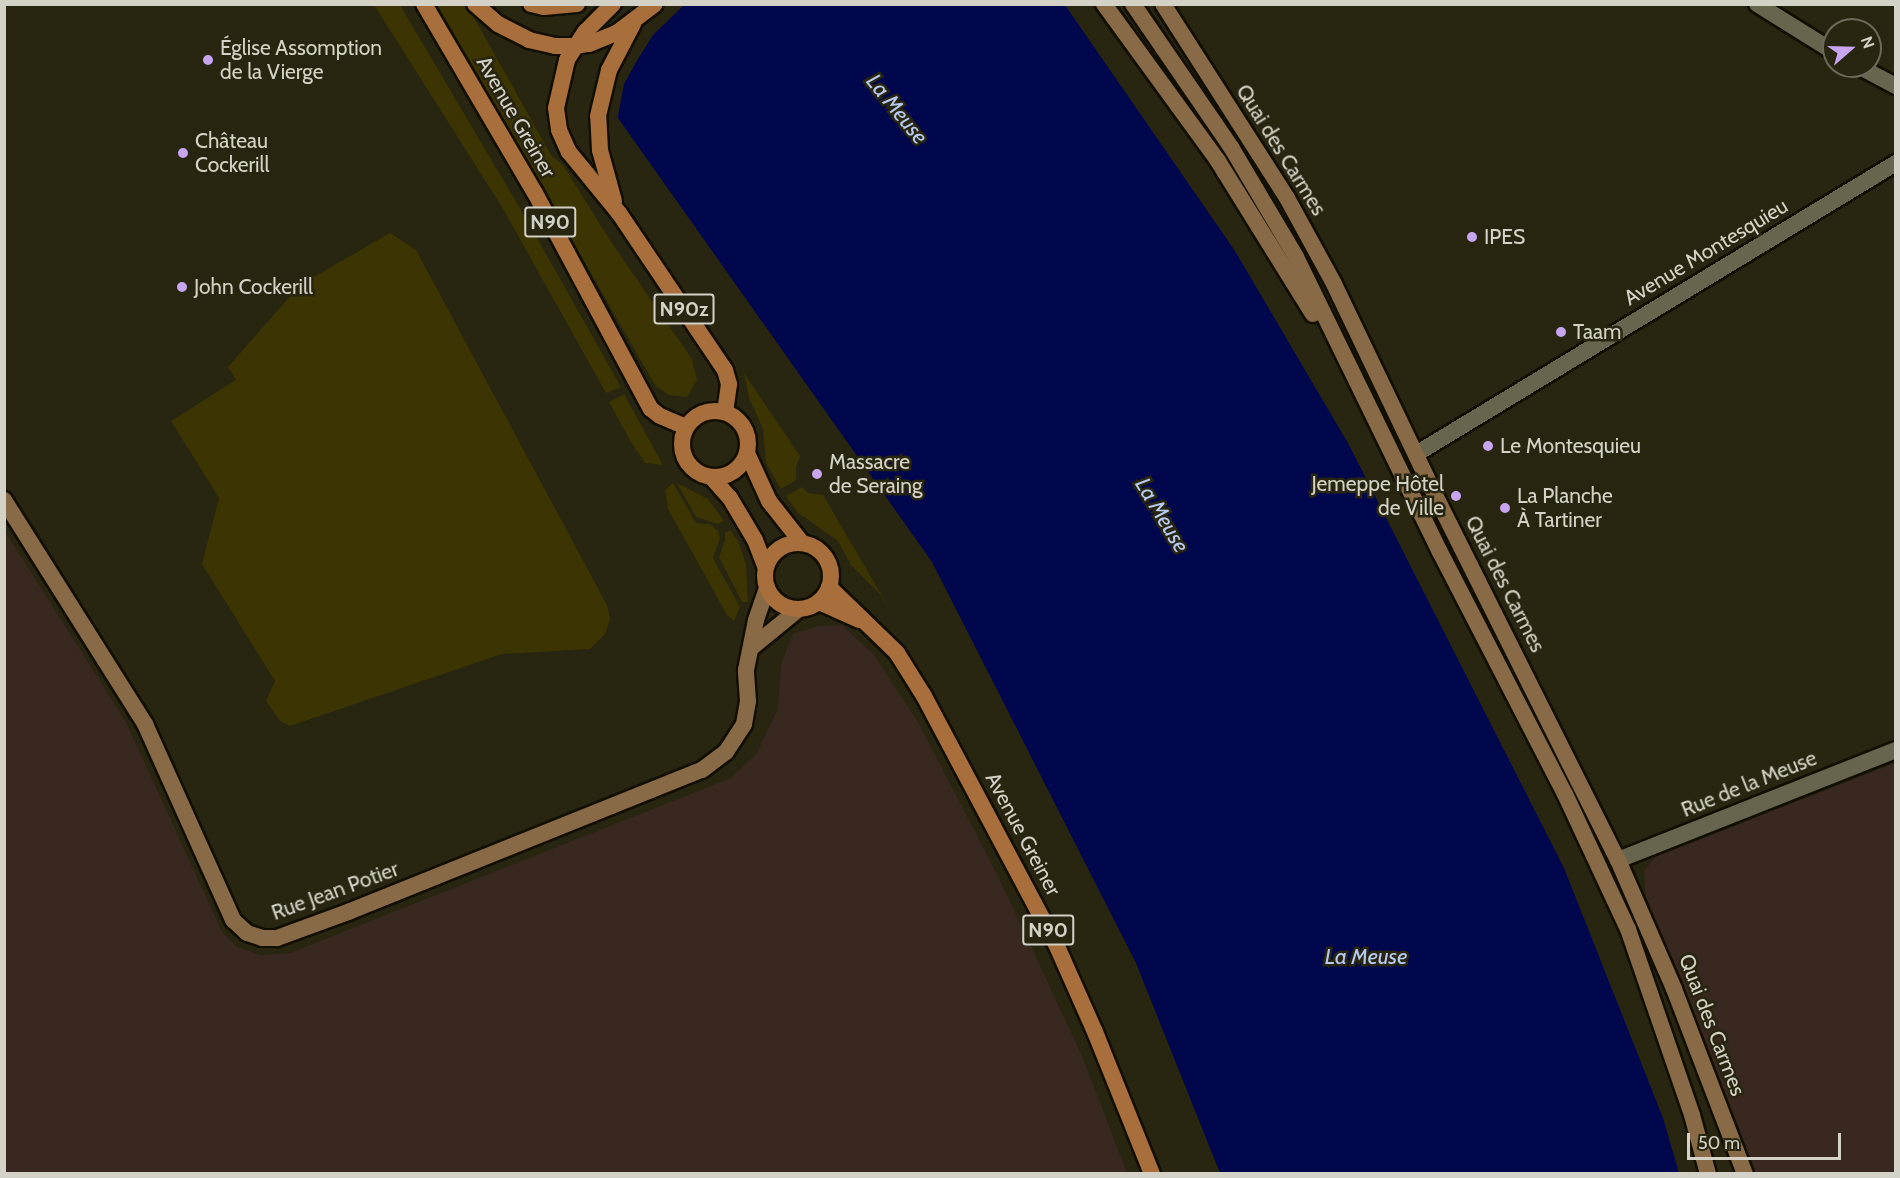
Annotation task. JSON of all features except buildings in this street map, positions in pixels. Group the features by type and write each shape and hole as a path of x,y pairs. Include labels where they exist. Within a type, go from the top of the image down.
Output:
{"main road":[{"name":"Avenue Greiner","path":"424,4 535,193 651,409 660,416 686,427"},
{"path":"474,4 512,32 570,53 605,39 633,23 655,4"},
{"path":"531,4 544,7 577,4"},
{"name":"N90z","path":"613,4 570,53 556,108 559,130 569,152 619,213 725,370 729,384 725,412"},
{"path":"1104,4 1218,161 1280,257 1318,322 1342,349"},
{"name":"Quai des Carmes","path":"1133,4 1231,147 1261,196 1342,349 1440,552 1564,794 1628,929 1688,1104 1708,1173"},
{"name":"Quai des Carmes","path":"1163,4 1287,198 1329,274 1618,860 1674,988 1745,1173"},
{"path":"1174,4 1201,64"},
{"name":"N90z","path":"619,213 605,177 600,150 600,102 609,70 633,23"},
{"path":"704,412 725,412 742,424 748,443 747,453 734,472 712,478 701,475 685,459 682,437 686,427 704,412"},
{"path":"747,453 769,501 802,543"},
{"path":"712,478 730,498 755,540 766,568 767,588 780,603 799,609"},
{"name":"Rue Jean Potier","path":"4,500 145,723 233,920 247,933 262,938 276,938 348,912 702,770 726,752 744,724 748,701 746,670 756,620 767,588"},
{"path":"751,648 799,609 819,602 829,586 831,577 826,558 820,550 802,543 792,543 775,552 766,568"},
{"name":"Avenue Greiner","path":"829,586 897,653 924,696 1056,944 1100,1043 1152,1173"},
{"name":"Avenue Greiner","path":"819,602 873,627"}],"street":[{"path":"1757,4 1822,45"},
{"path":"1881,78 1896,86"},
{"name":"Avenue Montesquieu","path":"1416,454 1896,163"},
{"name":"Rue de la Meuse","path":"1618,860 1896,750"}],"shaded area":[{"path":"374,5 400,5 528,222 621,387 606,393 502,207"},
{"path":"437,5 467,5 551,155 563,165 611,242 692,359 697,380 687,397 669,395 655,385"},
{"path":"390,233 416,250 607,605 610,619 605,634 590,649 502,654 290,726 280,721 266,701 275,681 202,564 219,498 171,421 236,380 228,367 300,285"},
{"path":"744,373 800,456 796,467 796,480 781,489 766,463 763,429 749,398"},
{"path":"624,394 663,465 645,463 609,402"},
{"path":"673,483 696,523 710,524 718,531 720,538 713,558 740,607 734,621 727,615 668,509 665,490"},
{"path":"677,483 708,499 724,521 718,524 696,517"},
{"path":"802,487 808,493 823,495 891,611 880,594 851,565 838,541 797,512 786,496"},
{"path":"4,530 126,722 222,932 237,947 260,955 290,953 731,778 757,753 778,708 781,665 793,634 818,626 842,625 874,655 918,722 999,878 1082,1056 1127,1173 5,1173"},
{"path":"730,530 738,541 746,564 748,602 742,602 719,557 725,533"},
{"path":"1895,763 1895,1173 1756,1173 1646,897 1644,871 1655,857"}],"water":[{"name":"La Meuse","path":"528,5 1065,5 1235,251 1349,445 1564,868 1663,1118 1679,1173 1220,1173 1136,963 932,562 618,118"}],"pier":[{"path":"525,4 684,5 653,35 638,59 624,84 617,121"}],"place":[{"name":"Église Assomption de la Vierge","path":"208,60"},
{"name":"Château Cockerill","path":"183,153"},
{"name":"IPES","path":"1472,237"},
{"name":"John Cockerill","path":"182,287"},
{"name":"Taam","path":"1561,332"},
{"name":"Le Montesquieu","path":"1488,446"},
{"name":"Massacre de Seraing","path":"817,474"},
{"name":"Jemeppe Hôtel de Ville","path":"1456,496"},
{"name":"La Planche À Tartiner","path":"1505,508"}]}
